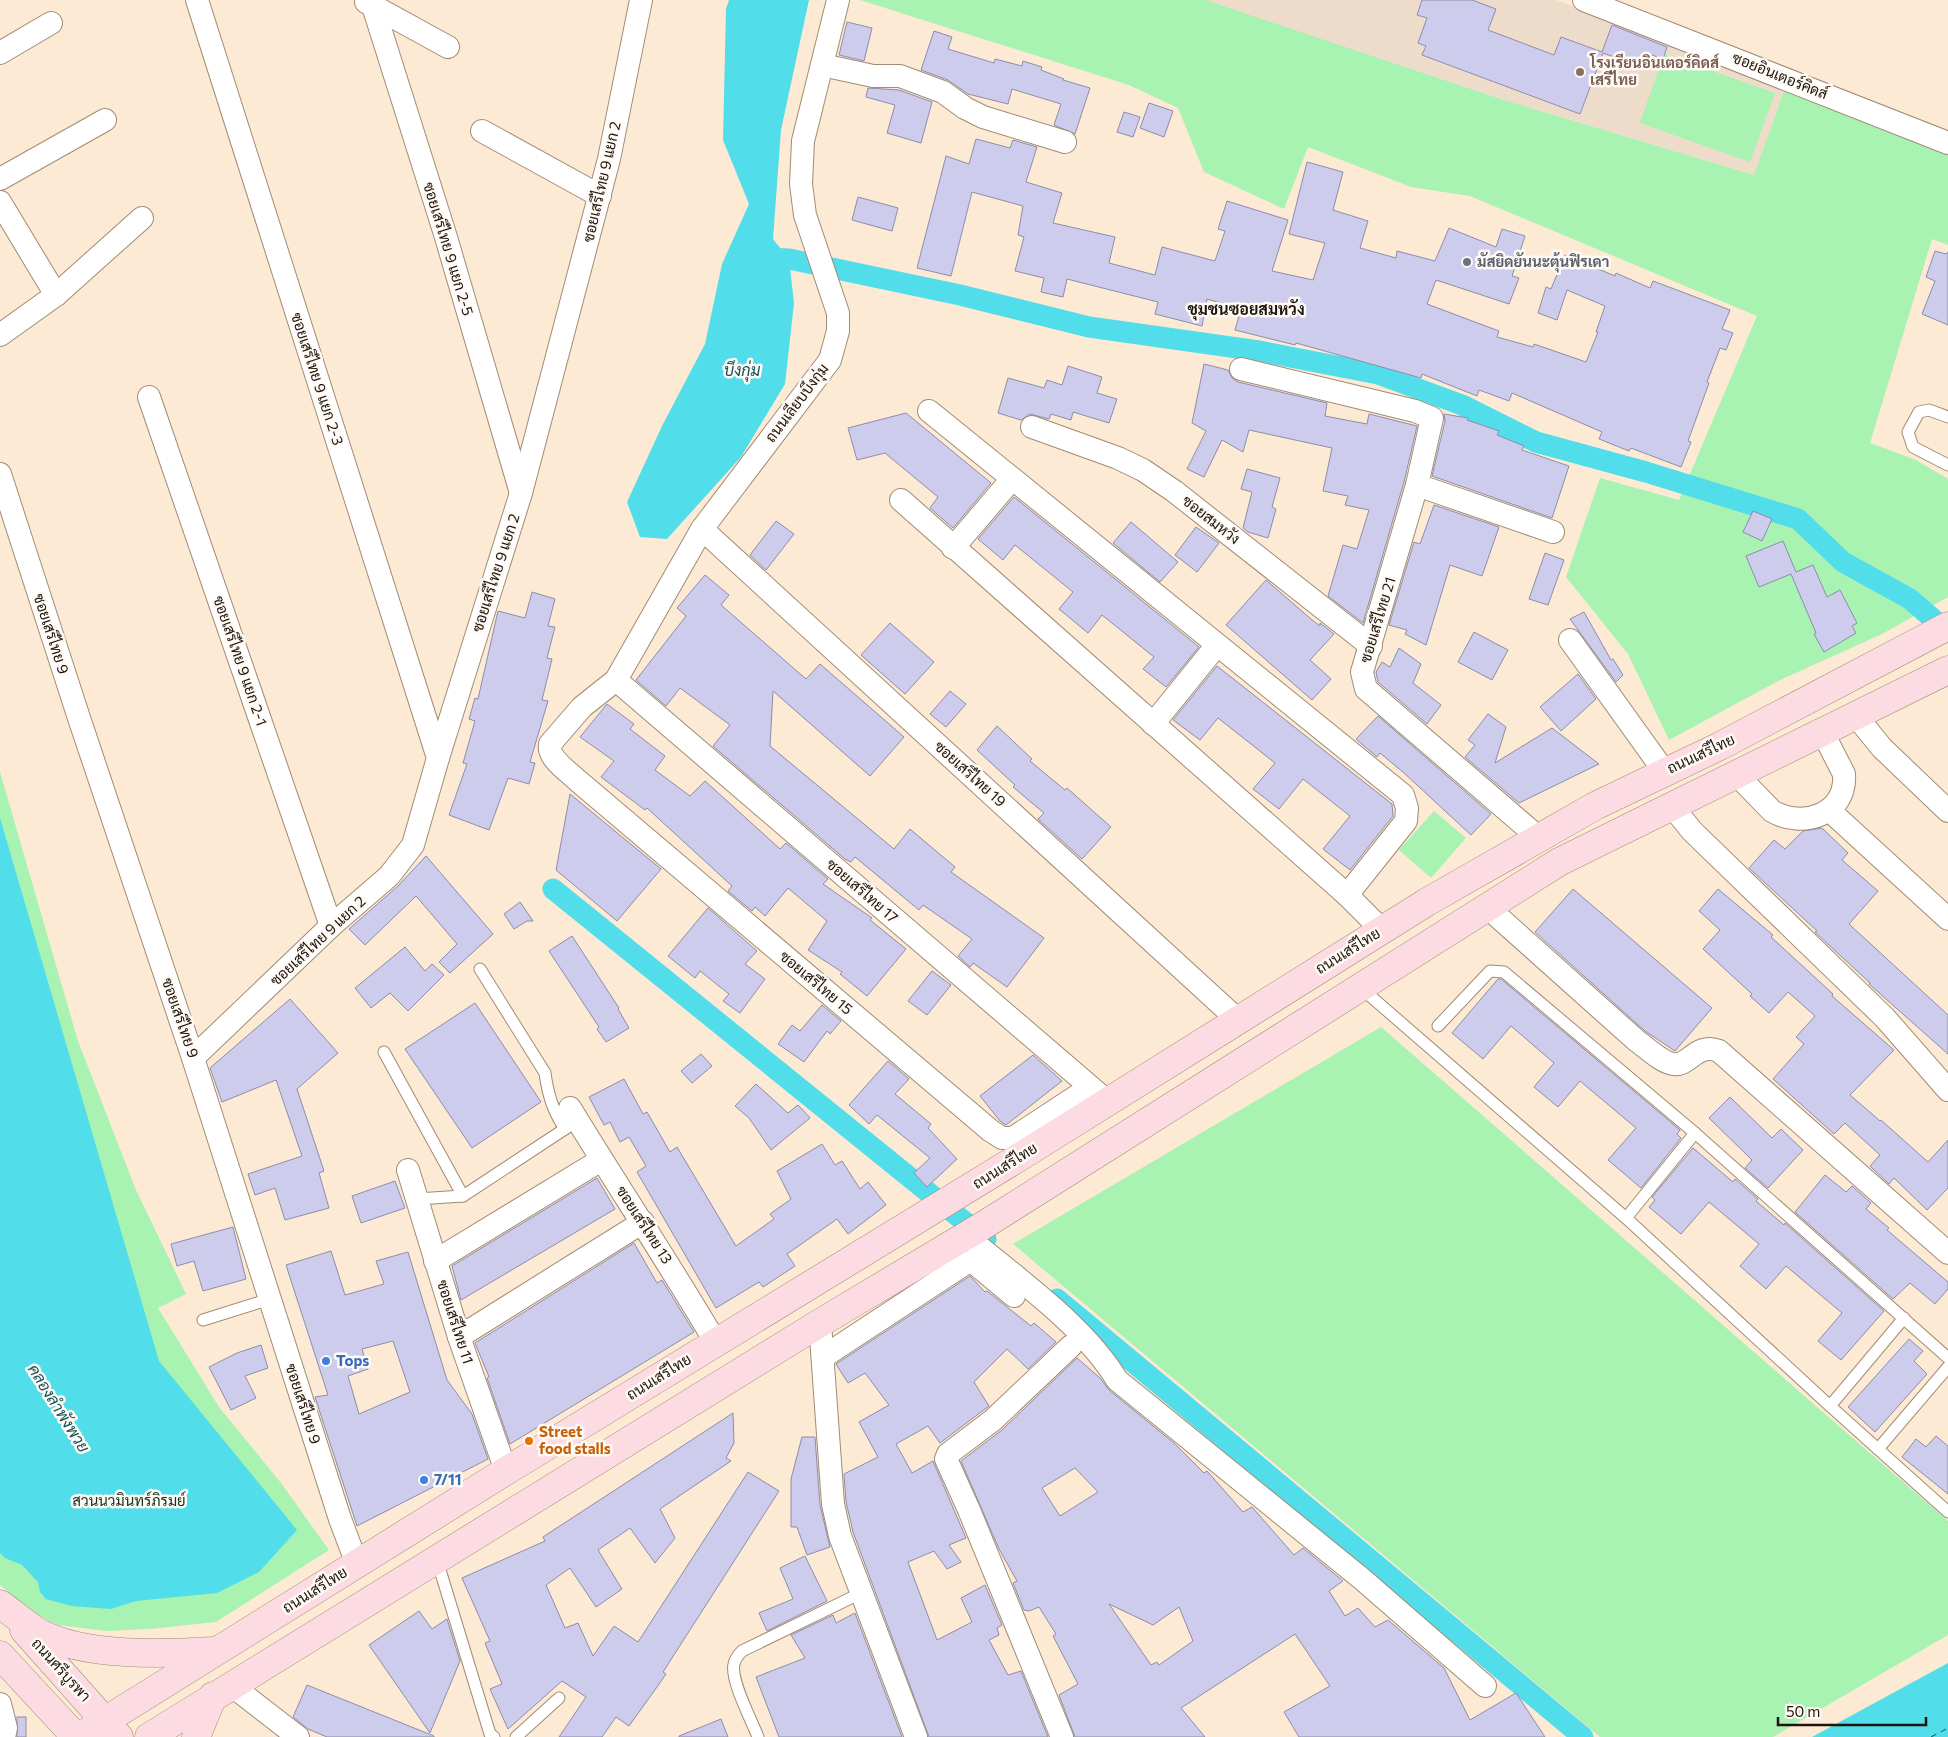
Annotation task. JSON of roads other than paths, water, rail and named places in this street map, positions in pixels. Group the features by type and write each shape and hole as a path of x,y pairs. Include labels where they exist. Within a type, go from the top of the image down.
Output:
{"main road":[{"name":"ถนนเสรีไทย","path":"77,1737 112,1728 217,1650 716,1342 957,1196 1382,930 1538,837 1664,772 1720,746 1948,626"},
{"path":"149,1737 436,1558 965,1236 1559,862 1677,802 1948,670"},
{"path":"1664,772 1677,802"},
{"path":"0,1604 40,1633 64,1642 126,1651 166,1654 217,1650"},
{"name":"ถนนศรีบูรพา","path":"0,1604 112,1728"},
{"path":"0,1655 77,1737"},
{"path":"196,1737 222,1691"}],"street":[{"name":"ซอยเสรีไทย 9 แยก 2-3","path":"197,0 438,758"},
{"name":"ซอยเสรีไทย 9 แยก 2","path":"193,1058 331,926 389,876 413,846 438,758 522,493 610,159 641,0"},
{"name":"ถนนเลียบบึงกุ่ม","path":"550,744 582,707 616,680 702,528 830,360 838,331 838,313 805,216 801,184 803,141 838,0"},
{"name":"ซอยอินเตอร์คิดส์","path":"1584,0 1948,143"},
{"path":"368,3 448,47"},
{"name":"ซอยเสรีไทย 9 แยก 2-5","path":"368,3 445,234 522,493"},
{"path":"0,53 51,23"},
{"path":"822,65 872,76 900,76 943,92 965,108 983,117 1065,142"},
{"path":"0,179 105,120"},
{"path":"482,131 600,196"},
{"path":"0,202 56,295"},
{"path":"0,336 56,295 142,218"},
{"name":"ซอยเสรีไทย 21","path":"1241,369 1415,411 1432,418 1417,485 1362,672 1366,689 1538,837"},
{"name":"ซอยเสรีไทย 9 แยก 2-1","path":"149,397 331,926"},
{"path":"928,411 1402,795 1407,808 1406,821 1347,895"},
{"name":"ซอยสมหวัง","path":"1032,427 1118,458 1143,470 1174,491 1371,646"},
{"name":"ซอยเสรีไทย 9","path":"0,474 82,728 193,1058 340,1519 357,1564"},
{"path":"953,548 1012,479"},
{"path":"1417,485 1553,532"},
{"path":"901,500 1347,895 1382,930"},
{"name":"ซอยเสรีไทย 19","path":"702,528 1238,1020"},
{"path":"1570,640 1664,772"},
{"path":"1153,724 1217,645"},
{"name":"ซอยเสรีไทย 17","path":"616,680 1108,1101"},
{"path":"1856,716 1882,748 1948,811"},
{"path":"1736,774 1778,815 1803,820 1814,818 1829,810 1841,796 1844,781 1844,774 1823,732"},
{"name":"ซอยเสรีไทย 15","path":"550,744 549,749 553,756 578,780 991,1131 1002,1138 1013,1138 1077,1096 1108,1101"},
{"path":"1677,802 1692,831 1884,1018 1948,1090"},
{"path":"1829,810 1948,919"},
{"path":"1487,907 1638,1041 1664,1060 1678,1064 1700,1050 1714,1049 1719,1051 1948,1253"},
{"name":"ซอยเสรีไทย 13","path":"571,1119 643,1222 716,1342"},
{"path":"435,1261 601,1160"},
{"name":"ซอยเสรีไทย 11","path":"408,1170 459,1337 506,1471"},
{"path":"459,1337 643,1222"},
{"path":"965,1236 1068,1322 1107,1363 1117,1380"},
{"path":"823,1357 969,1262 973,1262 1035,1312 1100,1370 1117,1380 1362,1579 1485,1686"},
{"path":"820,1323 833,1504 840,1536 916,1737"},
{"path":"1062,1737 969,1510 946,1460 948,1454 993,1420 1071,1346"},
{"path":"222,1691 298,1737"},
{"path":"0,1704 6,1728 4,1737"}],"lane":[{"path":"1948,417 1929,410 1919,412 1908,432 1913,447 1948,465"},
{"path":"480,969 546,1073 547,1090 554,1112 571,1119"},
{"path":"1438,1026 1490,971 1504,972 1695,1133 1948,1358"},
{"path":"1360,987 1626,1218 1948,1512"},
{"path":"384,1052 463,1196"},
{"path":"417,1199 463,1196 571,1119"},
{"path":"1626,1218 1695,1133"},
{"path":"203,1320 270,1299"},
{"path":"1830,1406 1904,1318"},
{"path":"1878,1449 1948,1367"},
{"path":"436,1558 490,1734 494,1737"},
{"path":"758,1737 735,1678 734,1664 737,1657 742,1651 861,1593"},
{"path":"516,1737 559,1698"}],"water":[{"name":"บึงกุ่ม","path":"729,0 809,0 781,130 773,239 789,259 794,303 785,384 741,457 667,539 640,537 627,502 662,426 705,344 722,264 749,204 723,140 726,9"},
{"name":"สวนนวมินทร์ภิรมย์","path":"0,818 159,1361 297,1530 259,1572 217,1593 136,1601 111,1609 72,1606 46,1599 40,1592 38,1582 22,1565 5,1558 0,1553"},
{"path":"1948,1663 1948,1737 1812,1737"}],"waterway":[{"path":"762,258 789,259 960,295 1089,327 1259,351 1378,374 1462,405 1536,442 1646,472 1798,519 1843,562 1910,599 1948,632"},
{"path":"553,889 986,1239"},
{"path":"1057,1299 1583,1737"}],"place":[{"name":"โรงเรียนอินเตอร์คิดส์ เสรีไทย","path":"1580,72"},
{"name":"มัสยิดยันนะตุ้นฟิรเดา","path":"1467,262"},
{"name":"Tops","path":"326,1361"},
{"name":"Street food stalls","path":"529,1441"},
{"name":"7/11","path":"424,1480"}],"district":[{"name":"ชุมชนซอยสมหวัง","path":"1246,309"}],"water label":[{"name":"คลองลำพังพวย","path":"59,1408"}]}
